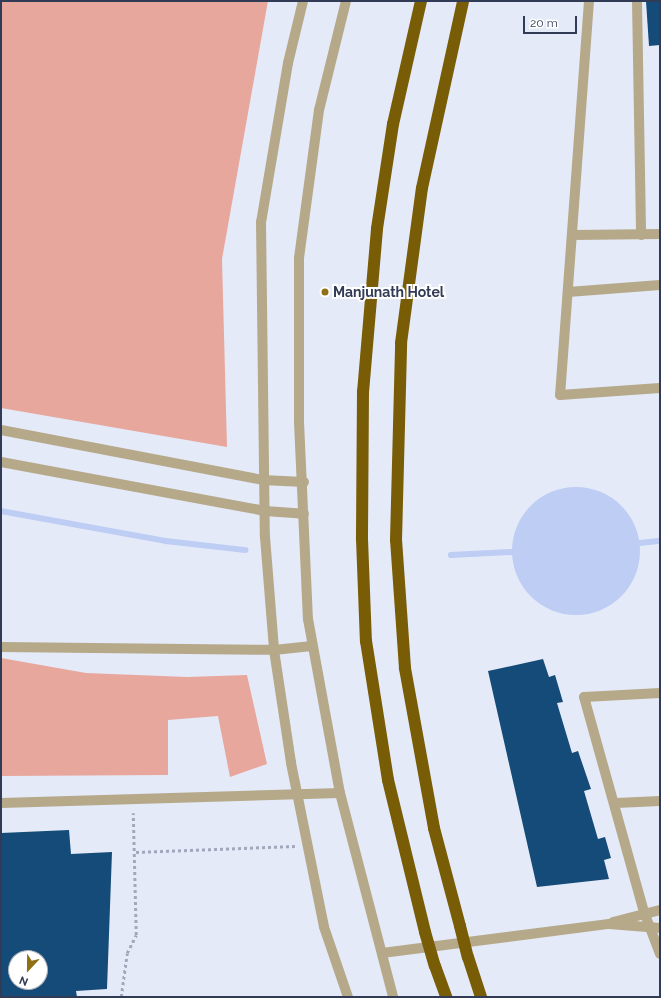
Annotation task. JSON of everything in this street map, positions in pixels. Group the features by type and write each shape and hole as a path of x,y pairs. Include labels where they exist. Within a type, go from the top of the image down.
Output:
{"highway":[{"path":"421,1 393,124 377,229 363,391 362,539 366,641 388,780 425,932 446,997"},
{"path":"463,1 422,188 401,343 396,540 405,668 434,828 468,957 481,997"}],"street":[{"path":"304,1 288,63 261,222 262,480 274,650 297,793 324,927 348,997"},
{"path":"346,1 319,110 299,258 299,422 304,482 308,618 340,793 393,997"},
{"path":"589,1 573,235 560,395 660,388"},
{"path":"637,1 641,235"},
{"path":"573,235 660,234"},
{"path":"568,292 660,285"},
{"path":"1,430 262,480 304,482"},
{"path":"1,462 265,511 304,514"},
{"path":"1,646 274,650 312,646"},
{"path":"660,693 584,697 616,804 644,912 655,927 660,954"},
{"path":"1,803 297,793 340,793"},
{"path":"616,804 660,801"},
{"path":"609,924 644,912 660,910"},
{"path":"382,953 609,924 655,927"}],"path":[{"path":"120,997 127,953 136,935 136,852 132,798"},
{"path":"136,852 308,846"}],"shaded area":[{"path":"1,1 268,1 222,259 227,447 1,408"},
{"path":"1,658 86,673 187,677 247,675 267,764 230,777 218,716 168,720 168,775 1,776"}],"water":[{"path":"570,487 582,487 595,490 606,495 617,502 625,510 637,532 640,551 639,563 635,575 625,592 617,600 595,612 582,615 570,615 557,612 546,607 535,600 527,592 515,570 512,557 512,545 515,532 520,521 527,510 535,502 557,490"}],"building":[{"path":"646,1 660,1 660,45 649,46"},
{"path":"543,659 549,677 555,675 563,702 557,703 572,753 578,751 591,789 584,791 598,839 605,837 611,858 604,860 609,879 537,887 488,671"},
{"path":"69,830 71,854 112,852 107,989 76,991 77,997 1,997 1,833"}],"waterway":[{"path":"1,511 166,541 245,550"},
{"path":"640,543 660,541"},
{"path":"451,555 512,552"}],"place":[{"name":"Manjunath Hotel","path":"325,292"}]}
